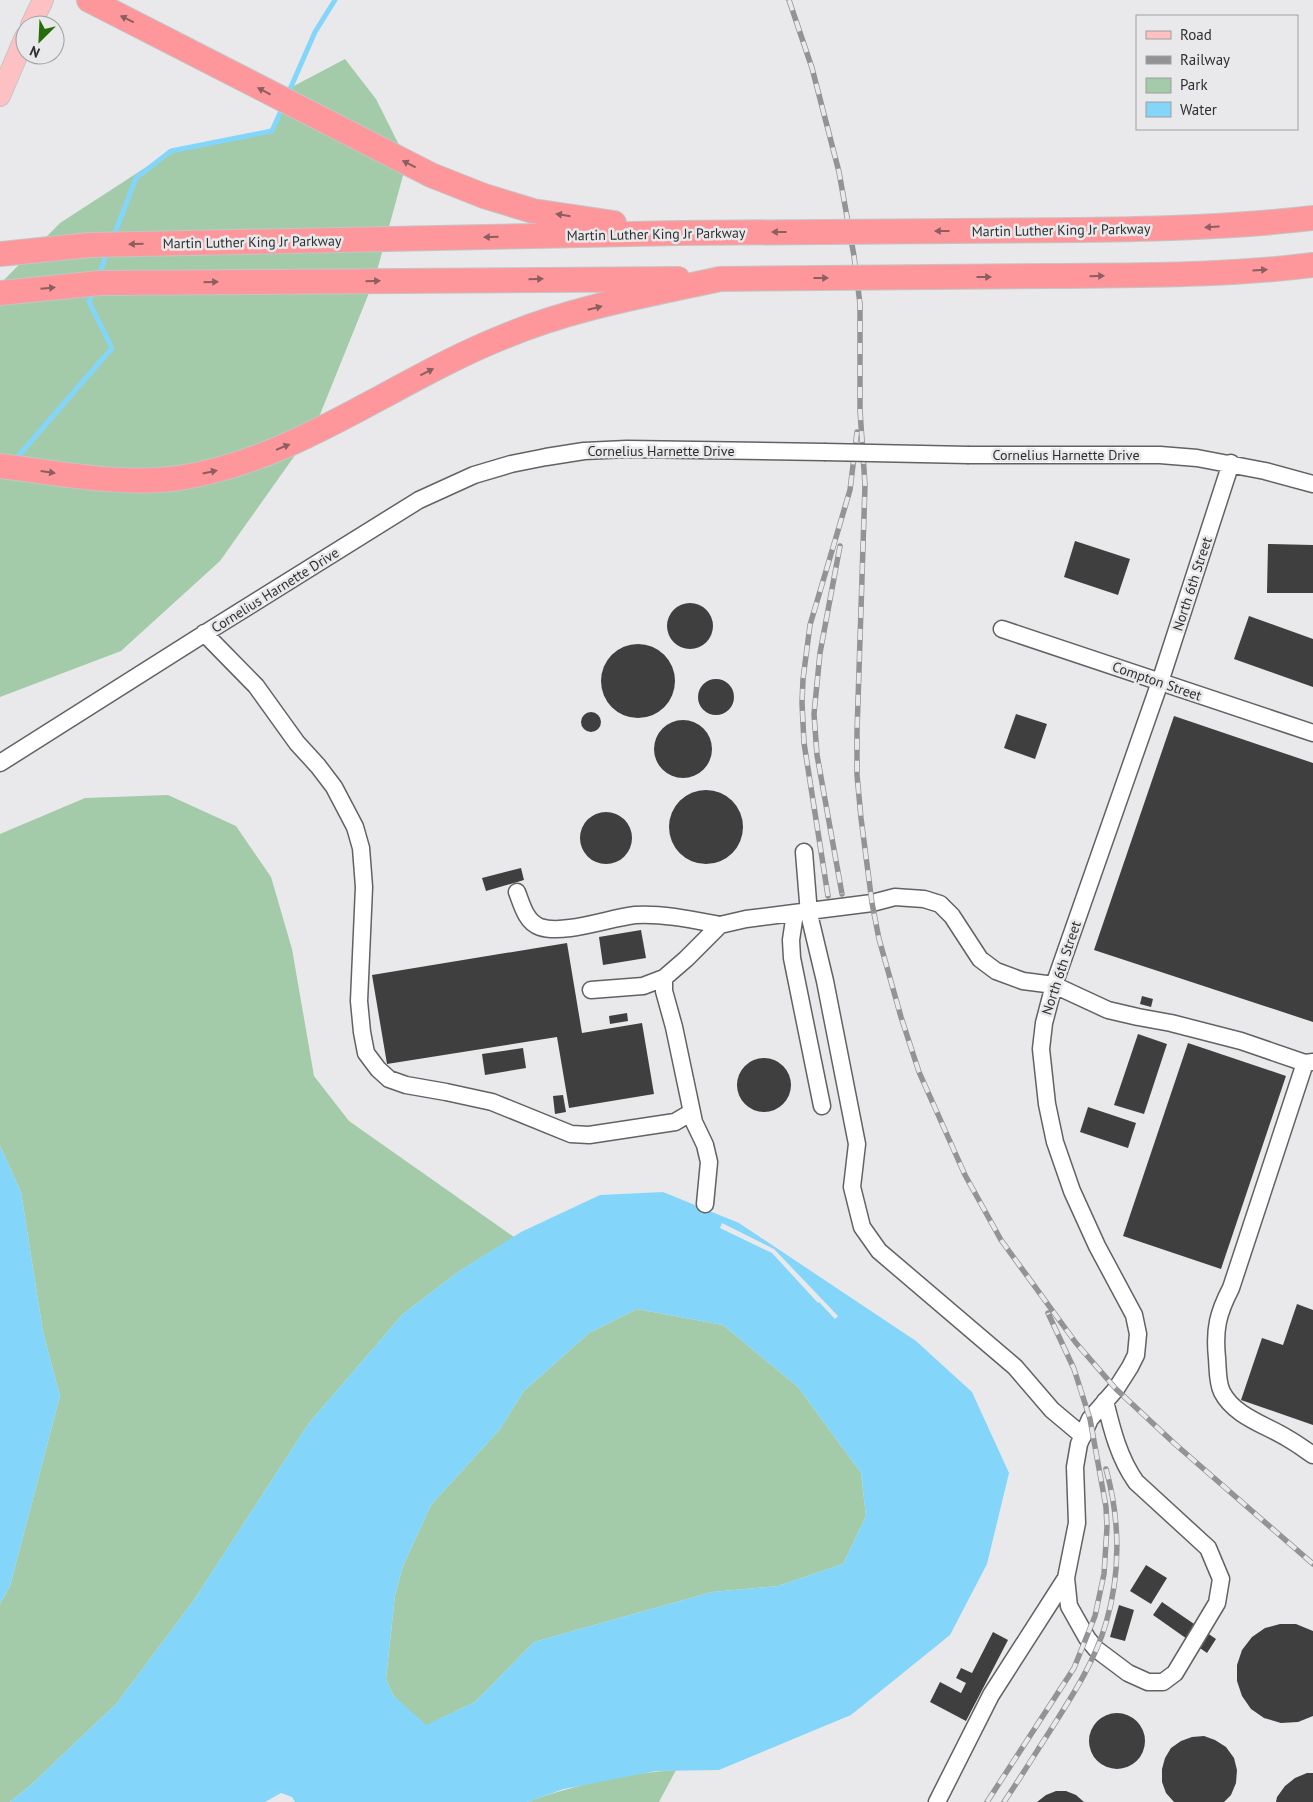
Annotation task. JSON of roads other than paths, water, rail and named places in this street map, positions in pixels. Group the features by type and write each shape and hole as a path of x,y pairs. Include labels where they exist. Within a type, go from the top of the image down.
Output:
{"highway":[{"path":"89,0 431,175 484,196 533,211 680,233"},
{"name":"Martin Luther King Jr Parkway","path":"0,254 90,245 680,233 1183,228 1267,224 1313,218"},
{"path":"0,293 100,283 1167,275 1282,269 1313,265"},
{"path":"0,466 102,479 141,480 177,478 238,465 294,443 426,372 503,336 570,314 720,279"}],"main road":[{"path":"36,15 44,0"},
{"path":"3,88 15,60"}],"street":[{"name":"Cornelius Harnette Drive","path":"0,763 204,633 419,500 474,475 511,464 584,451 627,449 969,455 1160,455 1231,464 1313,484"},
{"name":"North 6th Street","path":"1066,1578 1078,1524 1075,1467 1079,1444 1090,1419 1111,1395 1136,1355 1138,1334 1134,1315 1097,1246 1072,1191 1055,1142 1047,1104 1041,1049 1044,1023 1054,985 1160,682 1231,464"},
{"name":"Compton Street","path":"1002,629 1313,733"},
{"path":"204,633 256,686 297,743 318,766 334,787 355,828 361,848 364,887 359,1001 366,1053 378,1069 389,1079 397,1082 492,1102 571,1134 589,1135 675,1122 692,1112"},
{"path":"804,852 802,912 791,940 792,958 822,1106"},
{"path":"517,892 526,915 538,926 556,930 637,915 686,918 720,925 746,919 872,903 896,897 924,899 940,904 952,916 980,959 996,972 1023,981 1054,985 1108,1010 1172,1023 1309,1062 1231,1288 1222,1306 1216,1325 1216,1345 1220,1386 1228,1401 1244,1414 1287,1437 1313,1455"},
{"path":"802,912 825,981 857,1144 852,1187 862,1227 879,1251 1015,1367 1052,1410 1082,1436"},
{"path":"591,990 643,986 664,978 720,925"},
{"path":"664,978 664,992 674,1027 694,1122 705,1145 709,1162 705,1204"},
{"path":"1066,1578 1069,1606 1086,1638 1096,1649 1128,1673 1148,1682 1163,1682 1175,1673 1217,1603 1221,1579 1208,1548 1136,1482 1130,1474 1115,1439 1111,1395"},
{"path":"937,1802 991,1695 1066,1578"}],"water":[{"path":"0,1146 21,1192 43,1332 60,1396 10,1586 0,1604"},
{"path":"663,1192 739,1223 916,1341 972,1392 1009,1473 987,1564 950,1635 851,1715 719,1770 656,1771 564,1789 527,1802 295,1802 292,1797 281,1793 265,1802 10,1802 32,1784 117,1703 194,1600 309,1423 403,1314 458,1272 521,1232 600,1195","holes":["637,1309 723,1325 798,1387 861,1473 866,1516 843,1564 778,1586 712,1592 534,1642 475,1702 426,1725 393,1695 386,1679 395,1595 403,1566 431,1505 500,1429 524,1391 589,1333"]}],"waterway":[{"path":"287,96 315,32 335,0"},
{"path":"113,238 136,178 171,151 272,131 283,106"},
{"path":"98,277 108,250"},
{"path":"14,461 112,348 89,302 93,290"}],"railway":[{"path":"789,0 812,68 839,172 854,256 860,304 860,410 865,485 857,775 872,903 879,939 919,1072 965,1175 1001,1240 1076,1343 1116,1389 1175,1444 1313,1564"},
{"path":"828,896 804,743 803,679 810,625 850,490 857,432"},
{"path":"840,546 820,653 814,714 817,755 842,894"},
{"path":"987,1802 1074,1668 1095,1616 1104,1574 1107,1527 1106,1507 1090,1419 1074,1369 1048,1313"},
{"path":"1004,1802 1081,1681 1095,1653 1106,1623 1114,1585 1117,1546 1114,1507 1106,1469"}]}
